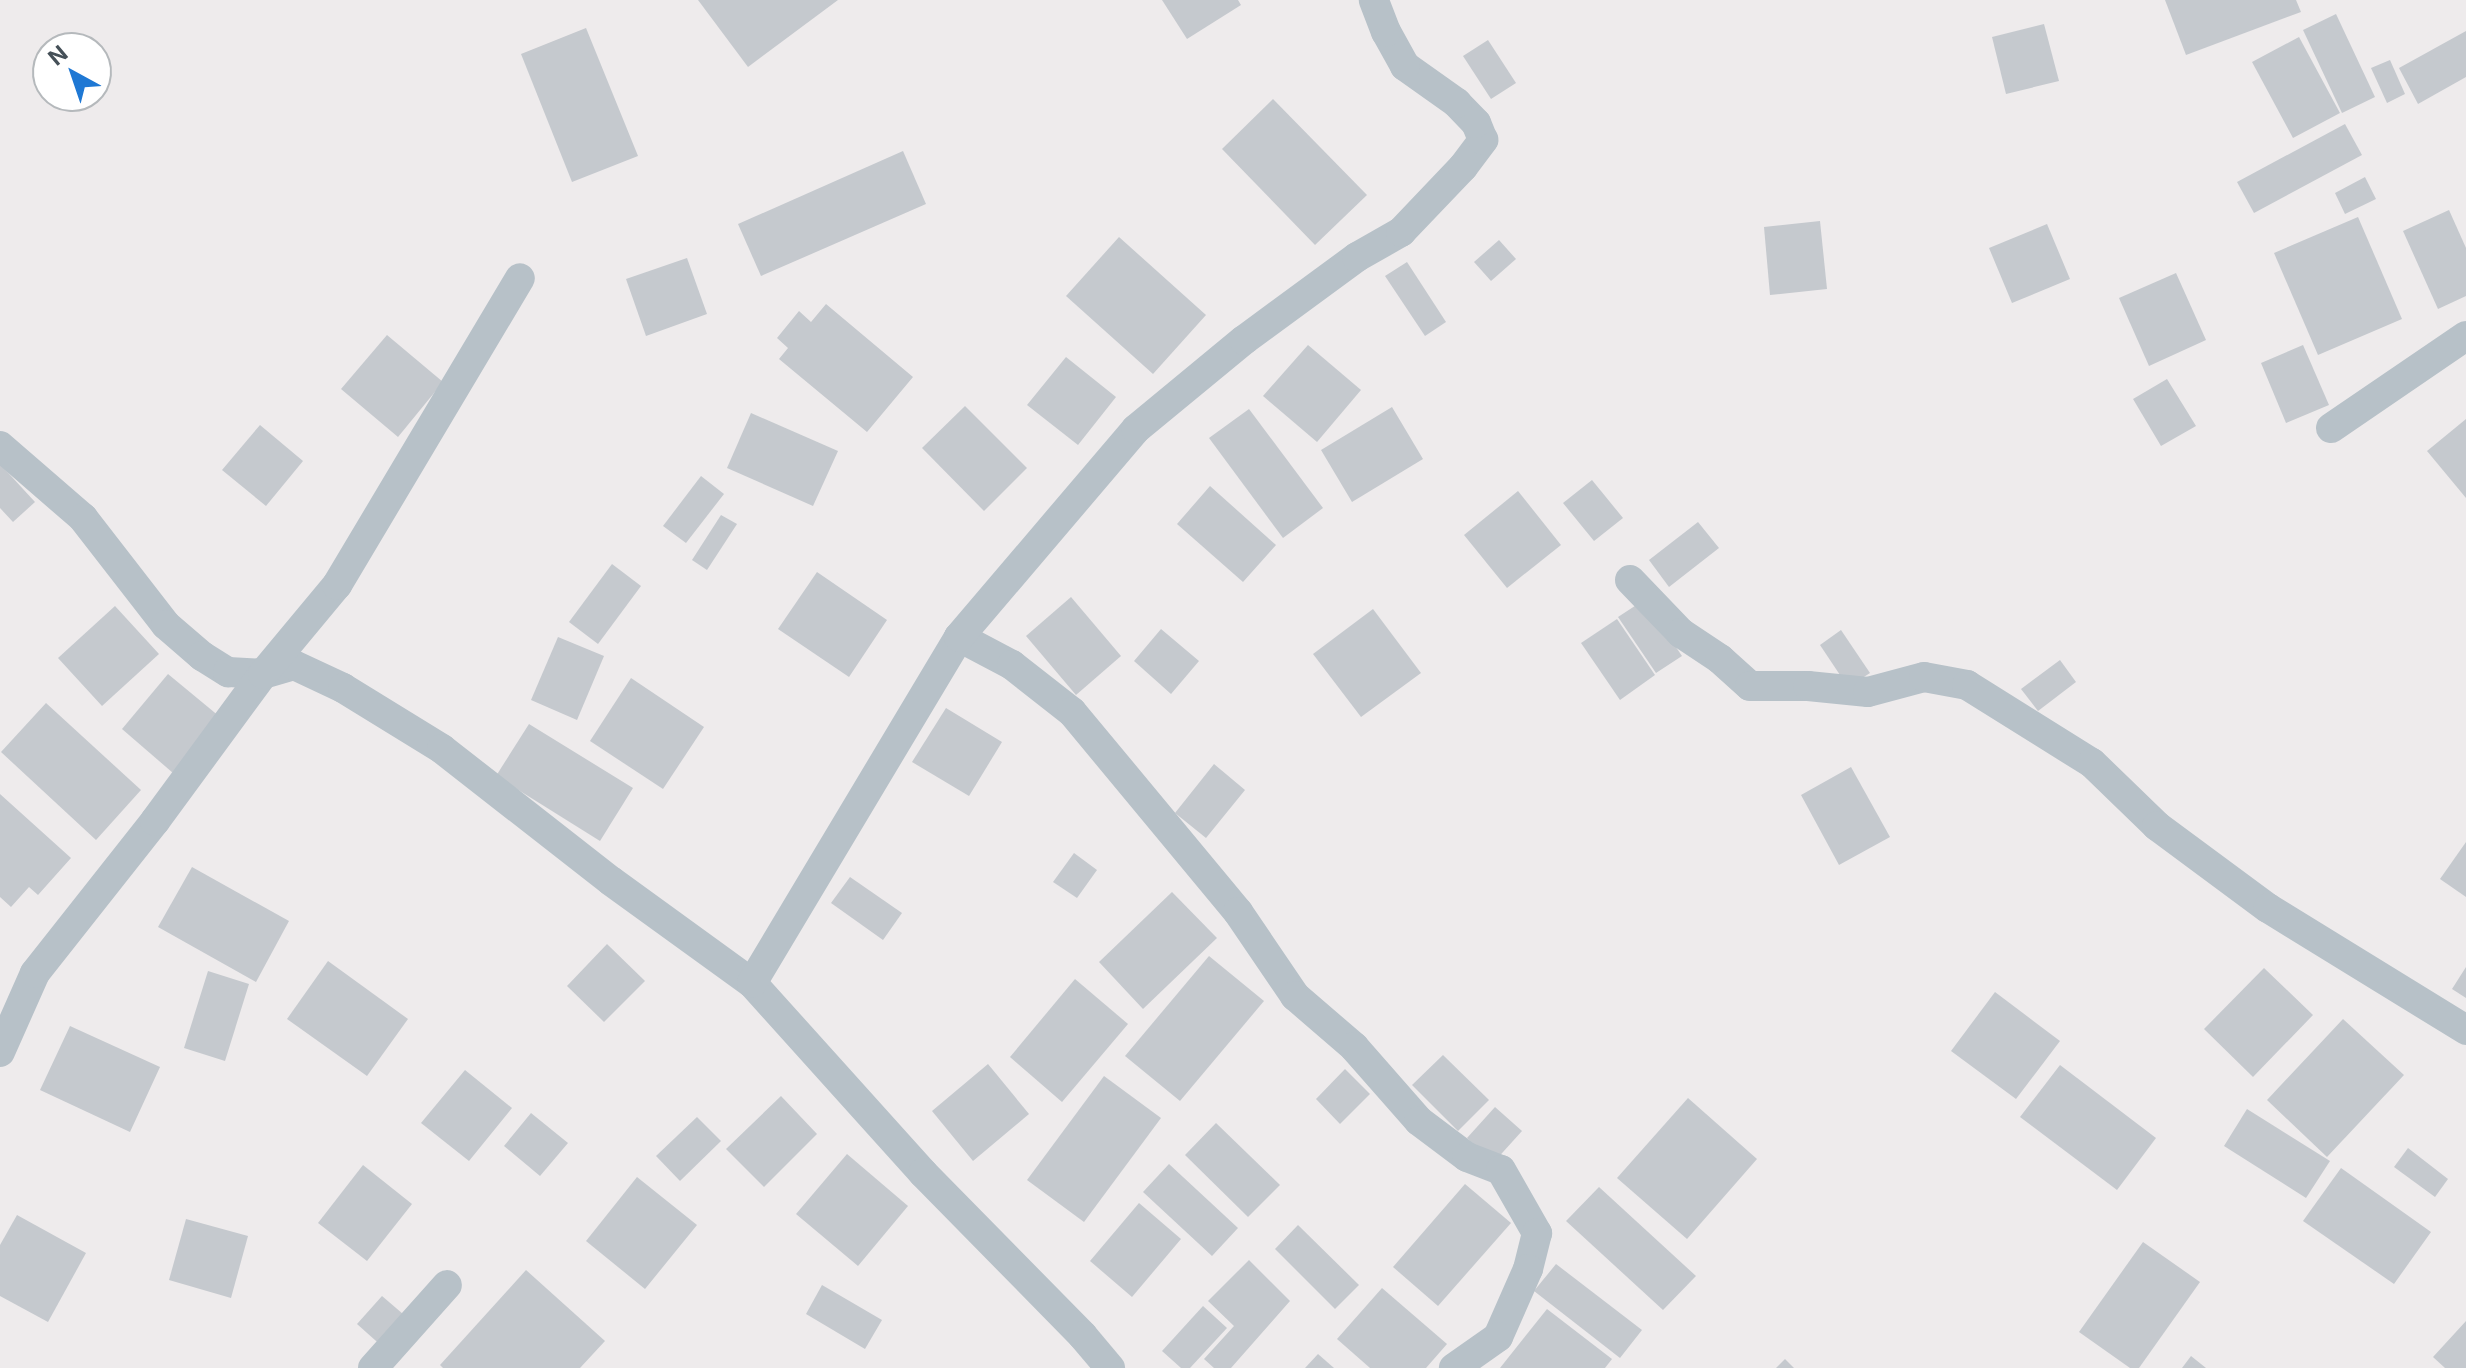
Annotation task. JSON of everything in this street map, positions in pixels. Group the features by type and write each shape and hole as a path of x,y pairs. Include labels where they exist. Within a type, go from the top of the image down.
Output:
{"street":[{"path":"752,983 959,637 1136,429 1244,340 1357,257 1401,232 1463,167 1483,140 1476,123 1457,103 1405,66 1386,32 1374,0"},
{"path":"0,1052 35,973 147,833 263,674 337,585 520,278"},
{"path":"2331,428 2466,336"},
{"path":"0,446 83,518 166,625 228,672 263,674 294,665 343,688 442,749 611,881 752,983 923,1173 1083,1336 1110,1368"},
{"path":"1630,580 1681,633 1720,659 1750,686 1808,686 1868,692 1924,677 1967,685 2092,763 2157,826 2268,908 2466,1030"},
{"path":"959,637 1012,665 1072,712 1238,912 1295,996 1354,1047 1419,1121 1467,1157 1501,1170 1537,1233 1528,1269 1498,1337 1454,1368"},
{"path":"373,1368 447,1285"}],"building":[{"path":"698,0 838,0 748,67"},
{"path":"1162,0 1238,0 1241,5 1187,39"},
{"path":"2165,0 2296,0 2301,12 2186,55"},
{"path":"2336,14 2375,97 2342,113 2303,30"},
{"path":"2044,24 2059,81 2006,94 1992,37"},
{"path":"586,28 638,156 572,182 521,54"},
{"path":"2466,31 2466,77 2418,104 2399,68"},
{"path":"2299,37 2340,113 2293,138 2252,62"},
{"path":"1488,40 1516,83 1491,99 1463,56"},
{"path":"2390,60 2405,94 2387,103 2371,68"},
{"path":"1273,99 1367,195 1315,245 1222,149"},
{"path":"2345,124 2362,155 2254,213 2237,182"},
{"path":"903,151 926,204 761,276 738,224"},
{"path":"2365,177 2376,199 2345,214 2335,193"},
{"path":"2449,210 2466,248 2466,296 2438,309 2403,231"},
{"path":"2358,217 2402,319 2318,355 2274,253"},
{"path":"1820,221 1827,289 1770,295 1764,227"},
{"path":"2047,224 2070,279 2012,303 1989,248"},
{"path":"1119,237 1206,315 1153,374 1066,296"},
{"path":"1499,240 1516,259 1491,281 1474,262"},
{"path":"687,258 707,314 646,336 626,279"},
{"path":"1407,262 1446,322 1425,336 1385,276"},
{"path":"2176,273 2206,340 2149,366 2119,298"},
{"path":"826,304 913,377 867,432 779,359 788,348 777,338 799,311 811,322"},
{"path":"387,335 443,382 398,437 341,389"},
{"path":"1308,345 1361,390 1317,442 1263,396"},
{"path":"2303,345 2329,405 2286,423 2261,363"},
{"path":"1066,357 1116,397 1078,445 1027,405"},
{"path":"2167,379 2196,426 2161,446 2133,399"},
{"path":"965,406 1027,468 984,511 922,448"},
{"path":"1392,407 1423,459 1352,502 1321,450"},
{"path":"1249,409 1323,508 1283,538 1209,438"},
{"path":"751,413 838,451 813,506 727,468"},
{"path":"2466,419 2466,498 2427,451"},
{"path":"260,425 303,461 266,506 222,470"},
{"path":"0,464 35,502 13,522 0,508"},
{"path":"701,476 724,494 686,543 663,526"},
{"path":"1592,480 1623,518 1594,541 1563,503"},
{"path":"1210,486 1276,545 1243,582 1177,524"},
{"path":"1518,491 1561,545 1507,588 1464,535"},
{"path":"721,515 737,524 707,570 692,560"},
{"path":"1698,522 1719,548 1669,587 1649,560"},
{"path":"612,564 641,586 598,644 569,622"},
{"path":"817,572 887,620 849,677 778,629"},
{"path":"1071,597 1121,656 1076,695 1026,636"},
{"path":"1644,600 1682,656 1656,673 1618,617"},
{"path":"115,606 159,654 102,706 58,658"},
{"path":"1373,609 1421,673 1361,717 1313,654"},
{"path":"1617,619 1655,675 1620,700 1581,643"},
{"path":"1161,629 1199,661 1171,694 1134,661"},
{"path":"1841,630 1870,673 1848,687 1820,645"},
{"path":"558,637 604,656 577,720 531,700"},
{"path":"2060,660 2076,682 2038,711 2021,689"},
{"path":"168,674 220,717 173,773 122,729"},
{"path":"631,678 704,727 663,789 590,741"},
{"path":"46,703 141,790 96,840 1,752"},
{"path":"946,708 1002,742 969,796 912,762"},
{"path":"529,724 633,788 600,841 496,776"},
{"path":"1214,764 1245,790 1206,838 1175,813"},
{"path":"1851,767 1890,837 1839,865 1801,795"},
{"path":"0,794 71,858 38,895 29,887 11,907 0,897"},
{"path":"2466,842 2466,897 2440,879"},
{"path":"1074,853 1097,870 1077,898 1053,882"},
{"path":"192,867 289,921 256,982 158,927"},
{"path":"850,877 902,913 883,940 831,903"},
{"path":"1172,892 1217,938 1143,1009 1099,962"},
{"path":"607,944 645,981 604,1022 567,986"},
{"path":"1209,956 1264,1001 1180,1101 1125,1056"},
{"path":"328,961 408,1019 367,1076 287,1019"},
{"path":"2466,967 2466,998 2452,989"},
{"path":"2264,968 2313,1015 2253,1077 2204,1029"},
{"path":"208,971 249,984 225,1061 184,1048"},
{"path":"1075,979 1128,1024 1062,1102 1010,1057"},
{"path":"1995,992 2060,1041 2016,1099 1951,1051"},
{"path":"2343,1019 2404,1075 2327,1157 2267,1100"},
{"path":"70,1026 160,1067 130,1132 40,1090"},
{"path":"1443,1055 1489,1100 1458,1131 1412,1085"},
{"path":"988,1064 1029,1114 973,1161 932,1111"},
{"path":"2060,1065 2156,1138 2117,1190 2020,1117"},
{"path":"1345,1069 1370,1094 1340,1124 1316,1099"},
{"path":"465,1070 512,1108 469,1161 421,1123"},
{"path":"1104,1076 1161,1118 1084,1222 1027,1180"},
{"path":"781,1096 817,1134 764,1187 726,1149"},
{"path":"1688,1098 1757,1159 1687,1239 1617,1178"},
{"path":"1495,1107 1522,1131 1494,1162 1467,1138"},
{"path":"2247,1109 2330,1161 2306,1198 2224,1146"},
{"path":"531,1113 568,1143 540,1176 504,1146"},
{"path":"697,1117 721,1141 680,1181 656,1156"},
{"path":"1216,1123 1280,1185 1248,1217 1185,1155"},
{"path":"2408,1148 2448,1179 2435,1197 2394,1167"},
{"path":"847,1154 908,1206 858,1266 796,1214"},
{"path":"1169,1164 1238,1228 1212,1256 1143,1192"},
{"path":"363,1165 412,1204 367,1261 318,1223"},
{"path":"2341,1168 2431,1232 2394,1284 2303,1221"},
{"path":"637,1177 697,1225 645,1289 586,1241"},
{"path":"1465,1184 1511,1223 1438,1306 1393,1267"},
{"path":"1599,1187 1696,1276 1663,1310 1566,1221"},
{"path":"1139,1203 1181,1239 1132,1297 1090,1261"},
{"path":"17,1215 86,1253 48,1322 0,1296 0,1245"},
{"path":"186,1219 248,1236 231,1298 169,1280"},
{"path":"1298,1225 1359,1285 1335,1309 1275,1249"},
{"path":"2143,1242 2200,1282 2139,1368 2130,1368 2079,1332"},
{"path":"1249,1260 1290,1301 1231,1368 1214,1368 1204,1359 1234,1326 1208,1301"},
{"path":"1556,1264 1642,1330 1620,1358 1534,1291"},
{"path":"526,1270 605,1341 580,1368 443,1368 440,1365"},
{"path":"822,1285 882,1320 865,1349 806,1314"},
{"path":"1382,1288 1447,1344 1426,1368 1370,1368 1337,1339"},
{"path":"382,1296 410,1320 385,1349 357,1324"},
{"path":"1203,1306 1227,1328 1190,1368 1181,1368 1162,1351"},
{"path":"1547,1309 1612,1359 1605,1368 1500,1368"},
{"path":"2466,1321 2466,1368 2445,1368 2433,1357"},
{"path":"1318,1354 1334,1368 1305,1368"},
{"path":"2191,1356 2206,1368 2182,1368"},
{"path":"1785,1359 1794,1368 1776,1368"}]}
